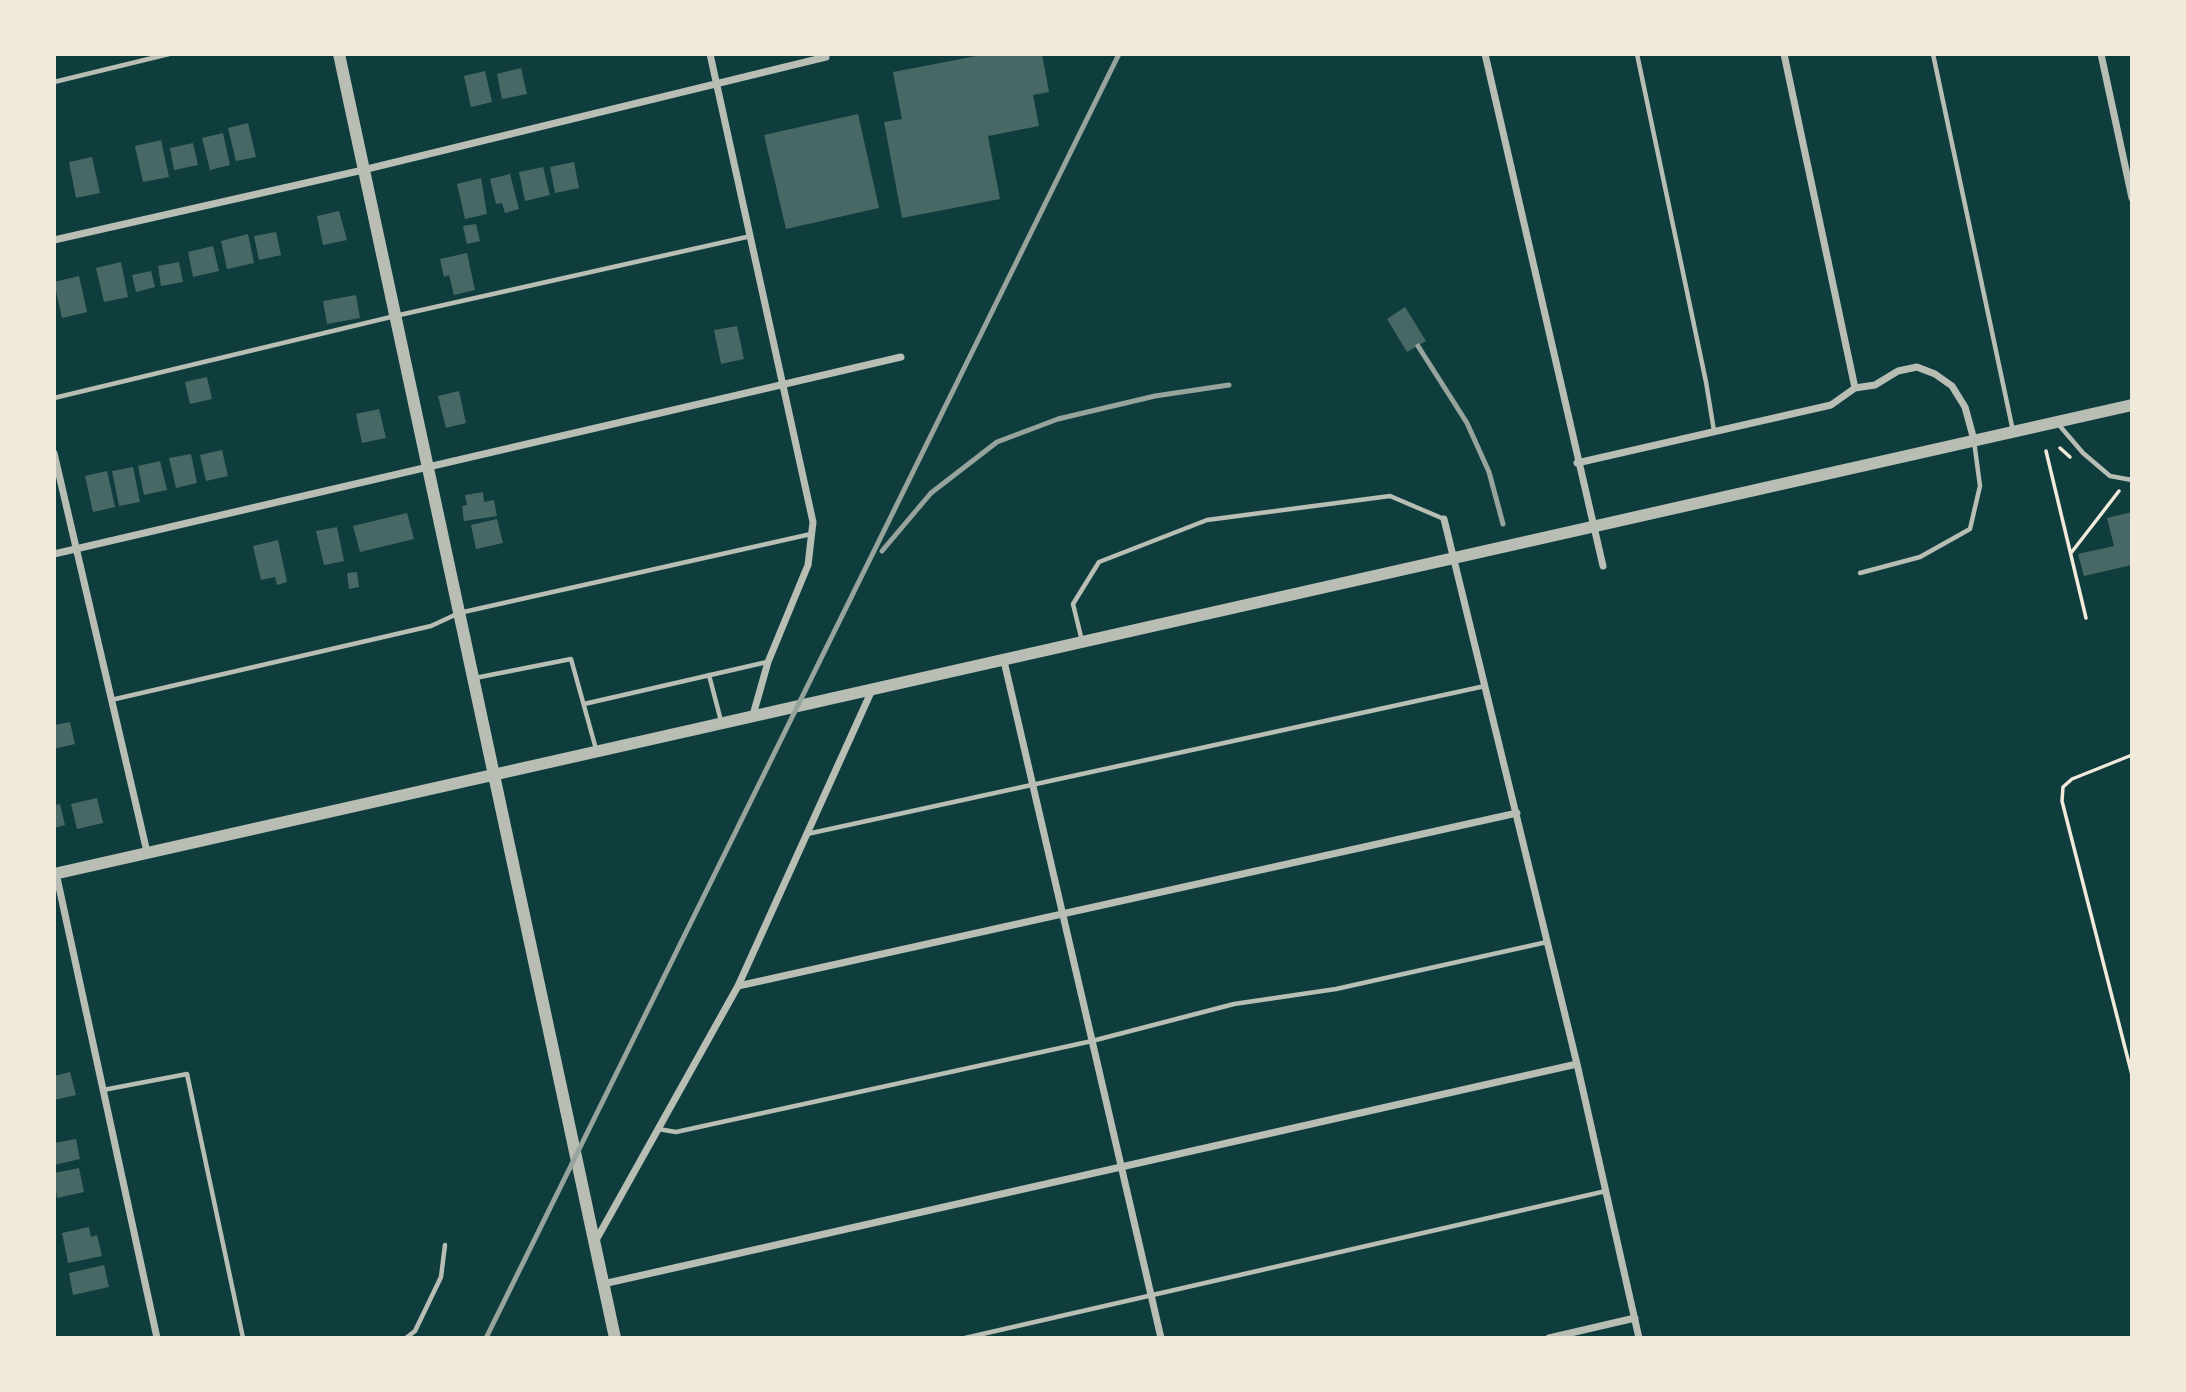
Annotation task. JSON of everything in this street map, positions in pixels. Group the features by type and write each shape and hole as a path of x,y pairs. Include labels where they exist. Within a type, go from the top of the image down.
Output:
{"street":[{"path":"339,54 615,1338"},
{"path":"710,54 813,522 807,565 768,662 753,715"},
{"path":"1485,54 1577,463 1603,566"},
{"path":"1784,54 1855,388"},
{"path":"2101,54 2132,198"},
{"path":"54,240 363,170 826,57"},
{"path":"54,554 429,469 901,357"},
{"path":"1577,463 1831,405 1855,388 1875,385 1917,367 1935,374 1952,386 1965,407 1974,440"},
{"path":"158,1338 55,873 2132,405"},
{"path":"54,453 147,852"},
{"path":"1444,519 1548,942 1639,1338"},
{"path":"1004,661 1161,1338"},
{"path":"593,1244 738,986 872,689"},
{"path":"738,986 1517,813"},
{"path":"603,1284 1577,1064"},
{"path":"1549,1338 1634,1318"}],"lane":[{"path":"54,82 169,54"},
{"path":"1637,54 1714,432"},
{"path":"1933,54 2013,432"},
{"path":"54,398 395,316 751,236"},
{"path":"2056,422 2083,453 2110,476 2132,480"},
{"path":"1860,573 1920,557 1970,529 1980,486 1974,440"},
{"path":"1082,643 1073,604 1099,562 1207,520 1390,496 1444,519"},
{"path":"111,700 431,626 459,613 811,534"},
{"path":"474,678 571,659 596,750"},
{"path":"584,704 768,662"},
{"path":"709,676 721,722"},
{"path":"807,834 1034,787 1486,685"},
{"path":"658,1129 676,1132 1092,1041 1234,1004 1336,989 1548,942"},
{"path":"103,1090 187,1074 243,1338"},
{"path":"965,1338 1606,1191"},
{"path":"406,1338 415,1331 441,1277 445,1245"}],"path":[{"path":"2046,451 2086,618"},
{"path":"2070,553 2119,491"},
{"path":"2132,755 2072,779 2063,788 2062,801 2132,1075"}],"building":[{"path":"987,54 1042,54 1049,92 1033,95 1039,126 988,136 1000,199 902,218 884,122 902,119 893,72"},
{"path":"521,68 527,94 502,99 497,74"},
{"path":"485,71 492,102 471,107 464,76"},
{"path":"858,114 879,208 786,229 764,135"},
{"path":"248,123 256,157 236,161 228,128"},
{"path":"223,133 230,165 210,170 202,138"},
{"path":"161,140 169,177 143,182 135,146"},
{"path":"193,143 198,165 174,170 170,148"},
{"path":"92,157 100,193 76,198 69,162"},
{"path":"574,162 579,188 555,193 550,167"},
{"path":"543,167 550,195 525,201 519,172"},
{"path":"510,174 519,209 505,213 502,203 496,204 490,179"},
{"path":"481,178 487,214 465,219 457,184"},
{"path":"339,211 347,240 323,245 317,216"},
{"path":"476,224 480,241 467,244 463,226"},
{"path":"276,232 281,255 259,260 254,236"},
{"path":"248,234 254,263 227,269 221,241"},
{"path":"213,246 219,271 193,277 188,252"},
{"path":"467,253 475,290 454,295 449,275 444,277 440,259"},
{"path":"121,262 128,297 104,302 96,268"},
{"path":"179,262 183,282 161,286 158,266"},
{"path":"151,271 155,287 136,292 132,275"},
{"path":"79,276 87,312 62,318 54,282"},
{"path":"356,295 360,318 327,324 323,301"},
{"path":"1405,307 1426,341 1407,352 1387,319"},
{"path":"737,326 744,359 721,364 714,330"},
{"path":"207,377 212,399 190,404 185,382"},
{"path":"459,391 466,423 446,428 438,396"},
{"path":"379,409 386,438 362,443 356,414"},
{"path":"222,450 228,476 206,481 200,455"},
{"path":"191,454 197,483 176,488 169,458"},
{"path":"160,461 167,490 144,495 138,466"},
{"path":"133,467 140,502 119,506 112,471"},
{"path":"107,471 115,507 93,512 85,476"},
{"path":"483,492 484,502 494,500 497,516 464,521 462,506 467,505 465,495"},
{"path":"2132,512 2132,565 2084,576 2078,554 2114,546 2107,518"},
{"path":"407,513 414,539 360,552 353,526"},
{"path":"497,519 503,543 476,549 471,525"},
{"path":"337,527 344,561 324,565 316,531"},
{"path":"278,540 287,582 277,585 275,577 261,580 253,546"},
{"path":"357,572 359,587 349,589 347,573"},
{"path":"70,722 75,744 54,749 54,725"},
{"path":"97,798 103,823 77,829 71,804"},
{"path":"60,804 65,825 54,828 54,805"},
{"path":"70,1072 76,1095 54,1100 54,1076"},
{"path":"76,1139 80,1159 54,1165 54,1143"},
{"path":"79,1168 84,1192 57,1198 54,1173"},
{"path":"89,1227 91,1237 97,1235 102,1256 68,1263 62,1233"},
{"path":"104,1265 109,1287 73,1295 69,1273"}],"railway":[{"path":"486,1338 1119,54"},
{"path":"1418,346 1467,423 1489,472 1503,524"},
{"path":"882,551 931,493 997,442 1058,419 1155,396 1229,385"}]}
